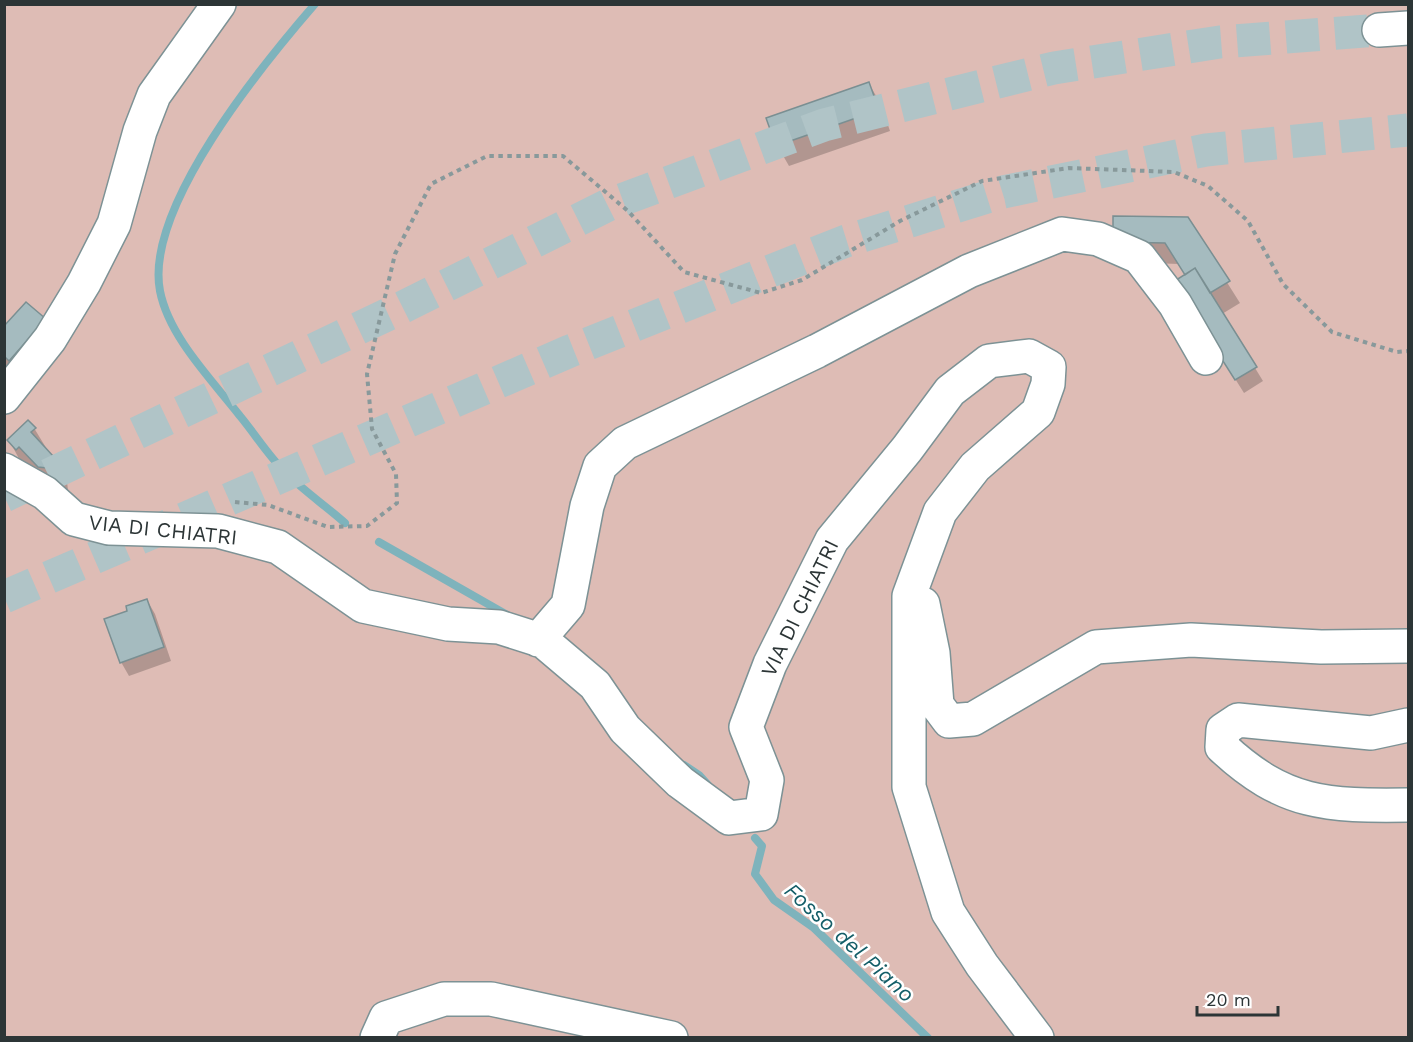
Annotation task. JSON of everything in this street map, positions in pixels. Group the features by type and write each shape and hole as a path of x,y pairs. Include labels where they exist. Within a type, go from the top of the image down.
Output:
{"street":[{"path":"4,396 50,339 84,283 114,224 140,131 154,95 219,4"},
{"path":"538,640 568,605 588,506 600,465 625,443 817,351 969,271 1062,234 1098,239 1139,257 1175,304 1206,358"},
{"name":"VIA DI CHIATRI","path":"4,470 45,493 74,519 110,528 218,531 278,547 363,606 448,624 499,627 538,640 595,685 625,729 680,782 729,818 761,814 767,780 746,727 770,664 831,540 907,449 950,391 988,361 1029,356 1049,367 1048,384 1038,412 975,467 940,512 909,596 909,787 948,912 982,965 1037,1038"},
{"path":"918,572 933,653 937,705 949,721 973,719 1096,647 1191,640 1321,647 1408,646"},
{"path":"1408,725 1371,733 1238,720 1223,730 1222,747 1245,768 1287,793 1341,806 1408,805"},
{"path":"377,1038 386,1018 444,999 491,999 671,1038"}],"path":[{"path":"234,502 268,505 328,527 367,526 397,503 396,474 372,429 367,374 395,254 431,184 487,156 563,156 628,211 684,272 761,293 802,280 900,221 982,181 1069,168 1174,172 1208,186 1248,221 1283,284 1332,332 1397,352 1408,351"}],"shaded area":[{"path":"5,5 1408,5 1408,1037 5,1037"}],"building":[{"path":"869,82 879,110 776,146 766,118"},
{"path":"1113,216 1188,217 1230,281 1210,293 1195,268 1185,275 1165,243 1113,242"},
{"path":"1195,268 1257,367 1235,380 1173,282"},
{"path":"26,302 46,319 9,361 4,356 4,326"},
{"path":"28,420 36,428 31,432 54,457 47,468 38,467 19,447 16,450 7,440"},
{"path":"147,599 164,647 120,663 104,619 127,611 126,606"}],"waterway":[{"name":"Fosso del Piano","path":"315,4 239,99 188,180 170,220 160,257 160,291 172,325 182,341 268,453 293,480 345,523"},
{"name":"Fosso del Piano","path":"379,542 509,616"},
{"name":"Fosso del Piano","path":"684,765 699,775 708,785"},
{"name":"Fosso del Piano","path":"755,838 762,846 755,874 774,900 814,928 928,1038"}],"tunnel":[{"path":"4,496 393,312 610,204 824,125 1054,68 1220,42 1379,30"},
{"path":"4,597 570,351 846,241 1003,192 1206,150 1408,130"}]}
